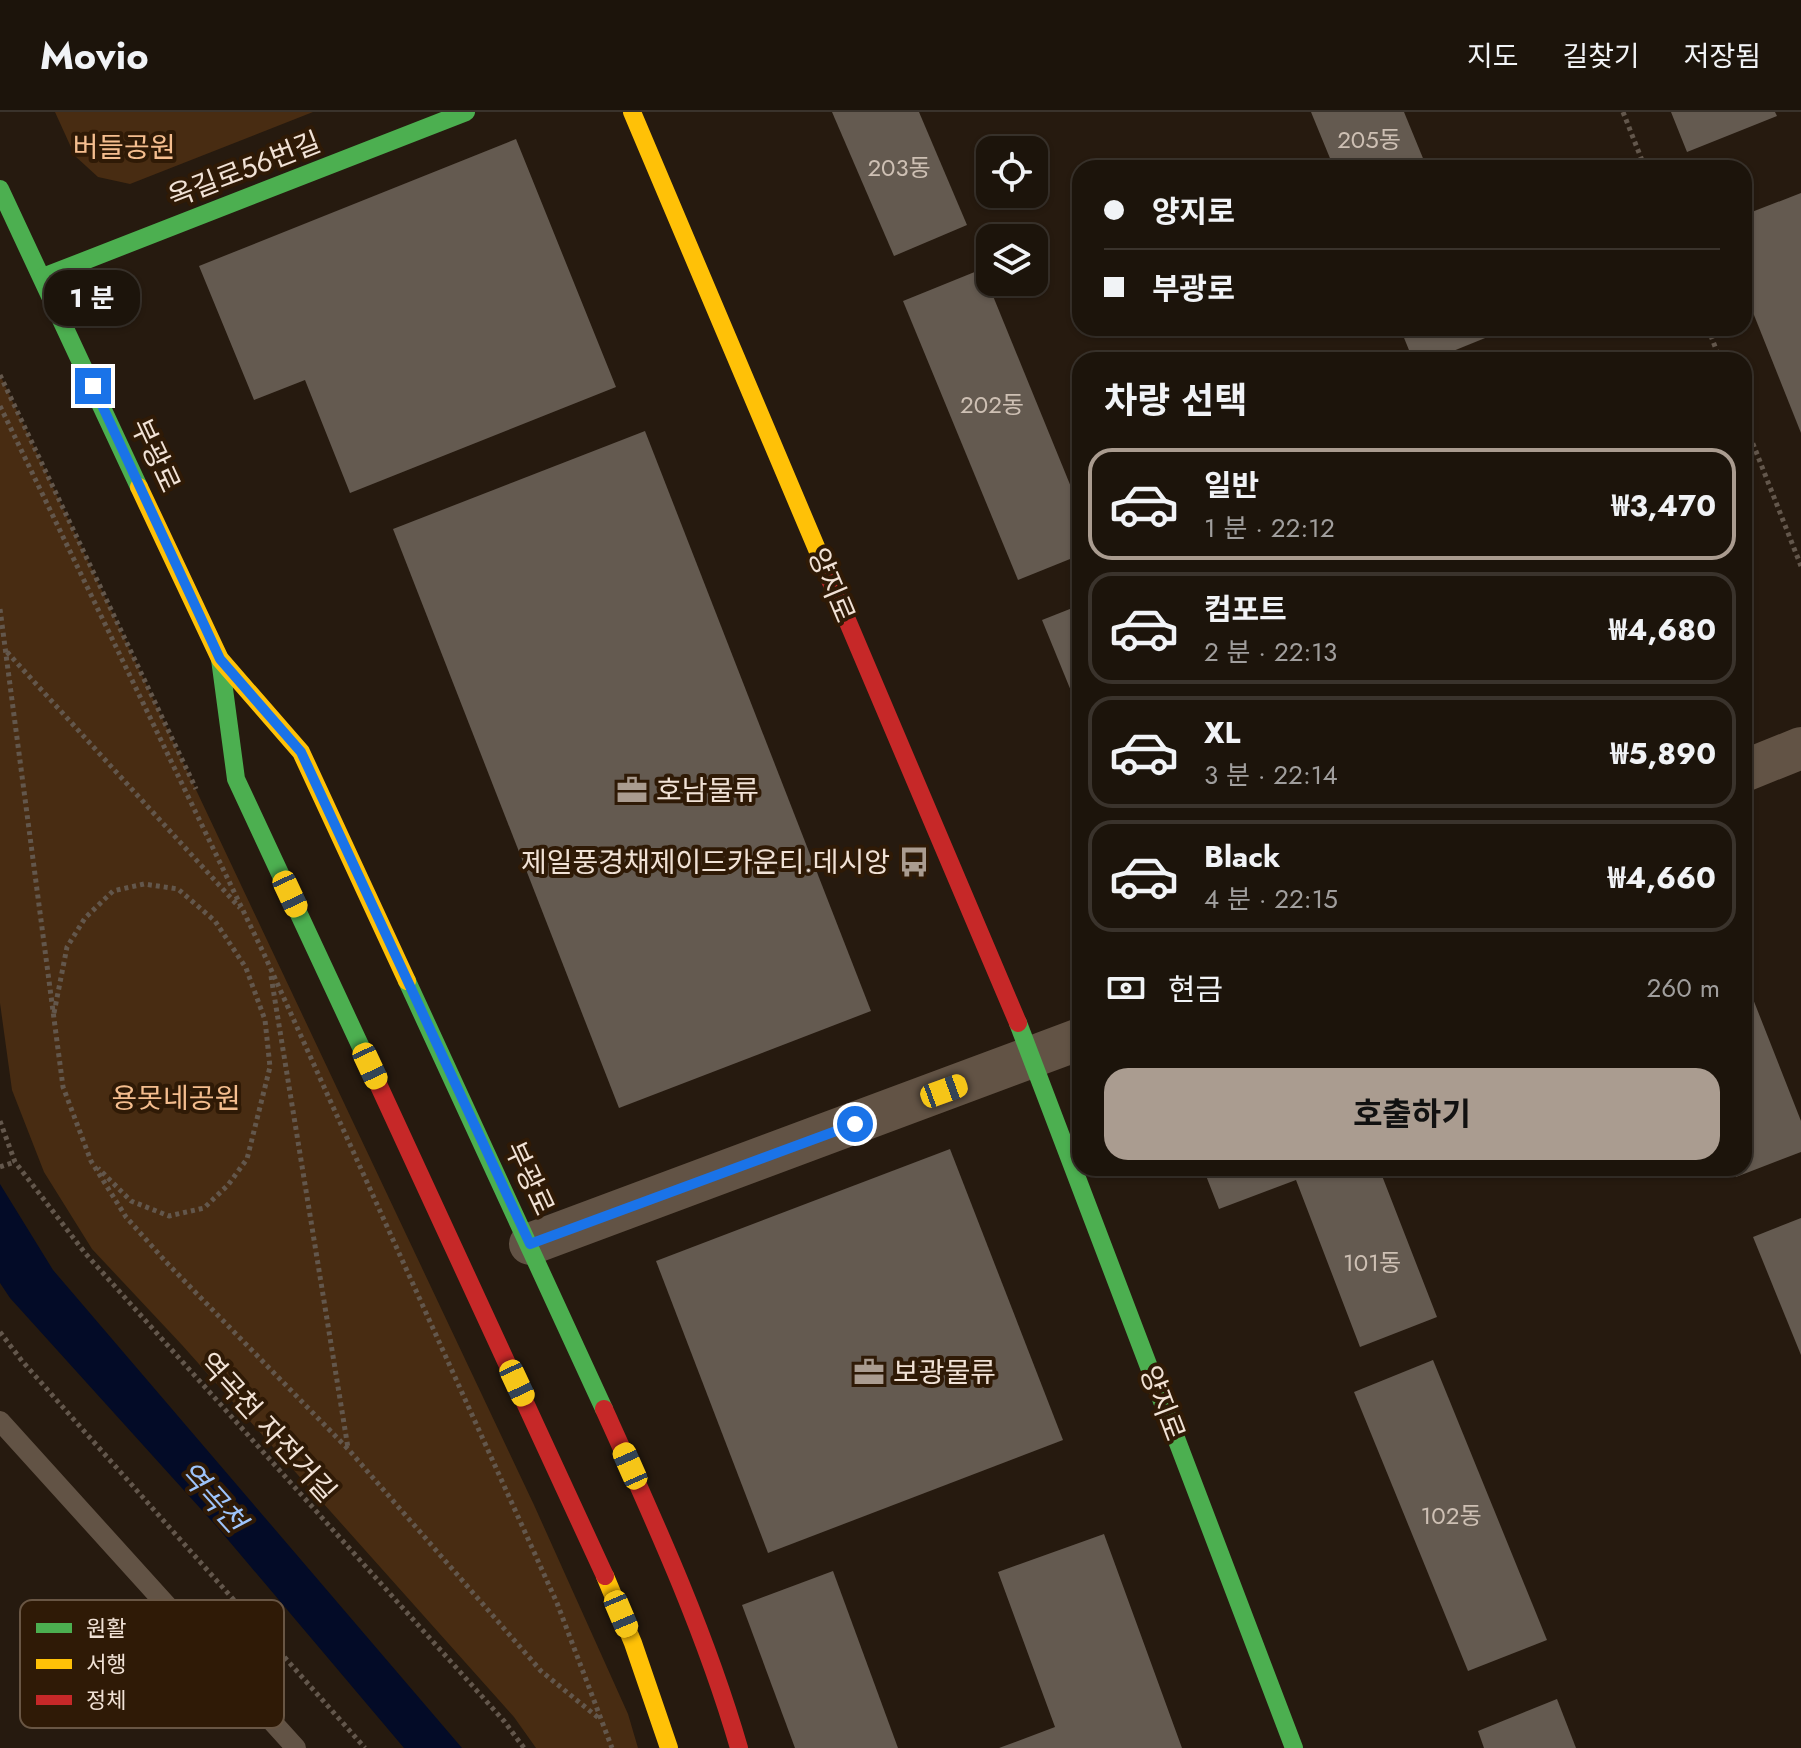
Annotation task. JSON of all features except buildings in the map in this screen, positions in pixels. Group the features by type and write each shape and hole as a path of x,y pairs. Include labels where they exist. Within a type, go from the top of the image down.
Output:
{"main road":[{"name":"옥길로56번길","path":"43,277 466,112"},
{"name":"양지로","path":"632,112 1033,1058 1072,1161"},
{"name":"부광로","path":"0,189 220,659 301,752 530,1244 679,1577 726,1703 739,1748"},
{"name":"부광로","path":"220,659 236,779 584,1527 633,1643 669,1748"},
{"name":"양지로","path":"1078,1176 1294,1748"}],"street":[{"path":"1752,768 1801,748"},
{"path":"530,1244 1072,1042"}],"lane":[{"path":"0,1421 162,1600"},
{"path":"278,1728 296,1748"}],"path":[{"path":"1623,112 1642,160"},
{"path":"0,406 269,966 557,1603 612,1748"},
{"path":"1752,441 1801,566"},
{"path":"0,609 63,1087 91,1161 126,1217 156,1251 348,1449 541,1671 602,1721"},
{"path":"7,651 244,913"},
{"path":"54,1017 67,947 85,918 113,891 144,884 178,889 215,921 246,968 265,1020 270,1067 247,1159 228,1185 204,1208 169,1216 131,1201 91,1161"},
{"path":"269,966 348,1449"},
{"name":"역곡천 자전거길","path":"0,1121 15,1162 85,1253 504,1721 524,1748"},
{"path":"0,1167 15,1162"},
{"path":"0,1332 22,1361 234,1600"},
{"path":"284,1657 365,1748"}],"green space":[{"name":"버들공원","path":"55,112 313,112 130,184 98,177 75,156"},
{"name":"용못네공원","path":"0,375 534,1505 628,1714 638,1748 536,1748 514,1717 182,1345 92,1249 44,1172 12,1090 0,1003"}],"water":[{"name":"역곡천","path":"0,1184 53,1270 462,1748 404,1748 284,1606 284,1600 279,1600 0,1283"}],"traffic: fast":[{"path":"43,277 466,112"},
{"path":"0,189 139,487"},
{"path":"220,659 236,779 373,1073"},
{"path":"407,981 604,1409"},
{"path":"1018,1023 1072,1165"},
{"path":"1076,1176 1294,1748"}],"traffic: slow":[{"path":"632,112 822,561"},
{"path":"139,487 220,659 301,752 407,981"},
{"path":"605,1576 633,1643 669,1748"}],"traffic: jam":[{"path":"822,561 1018,1023"},
{"path":"373,1073 605,1576"},
{"path":"604,1409 695,1619 739,1748"}],"place":[{"name":"호남물류","path":"632,790"},
{"name":"제일풍경채제이드카운티.데시앙","path":"914,862"},
{"name":"보광물류","path":"869,1372"}],"route":[{"path":"93,386 220,659 301,752 530,1244 855,1124"}]}
